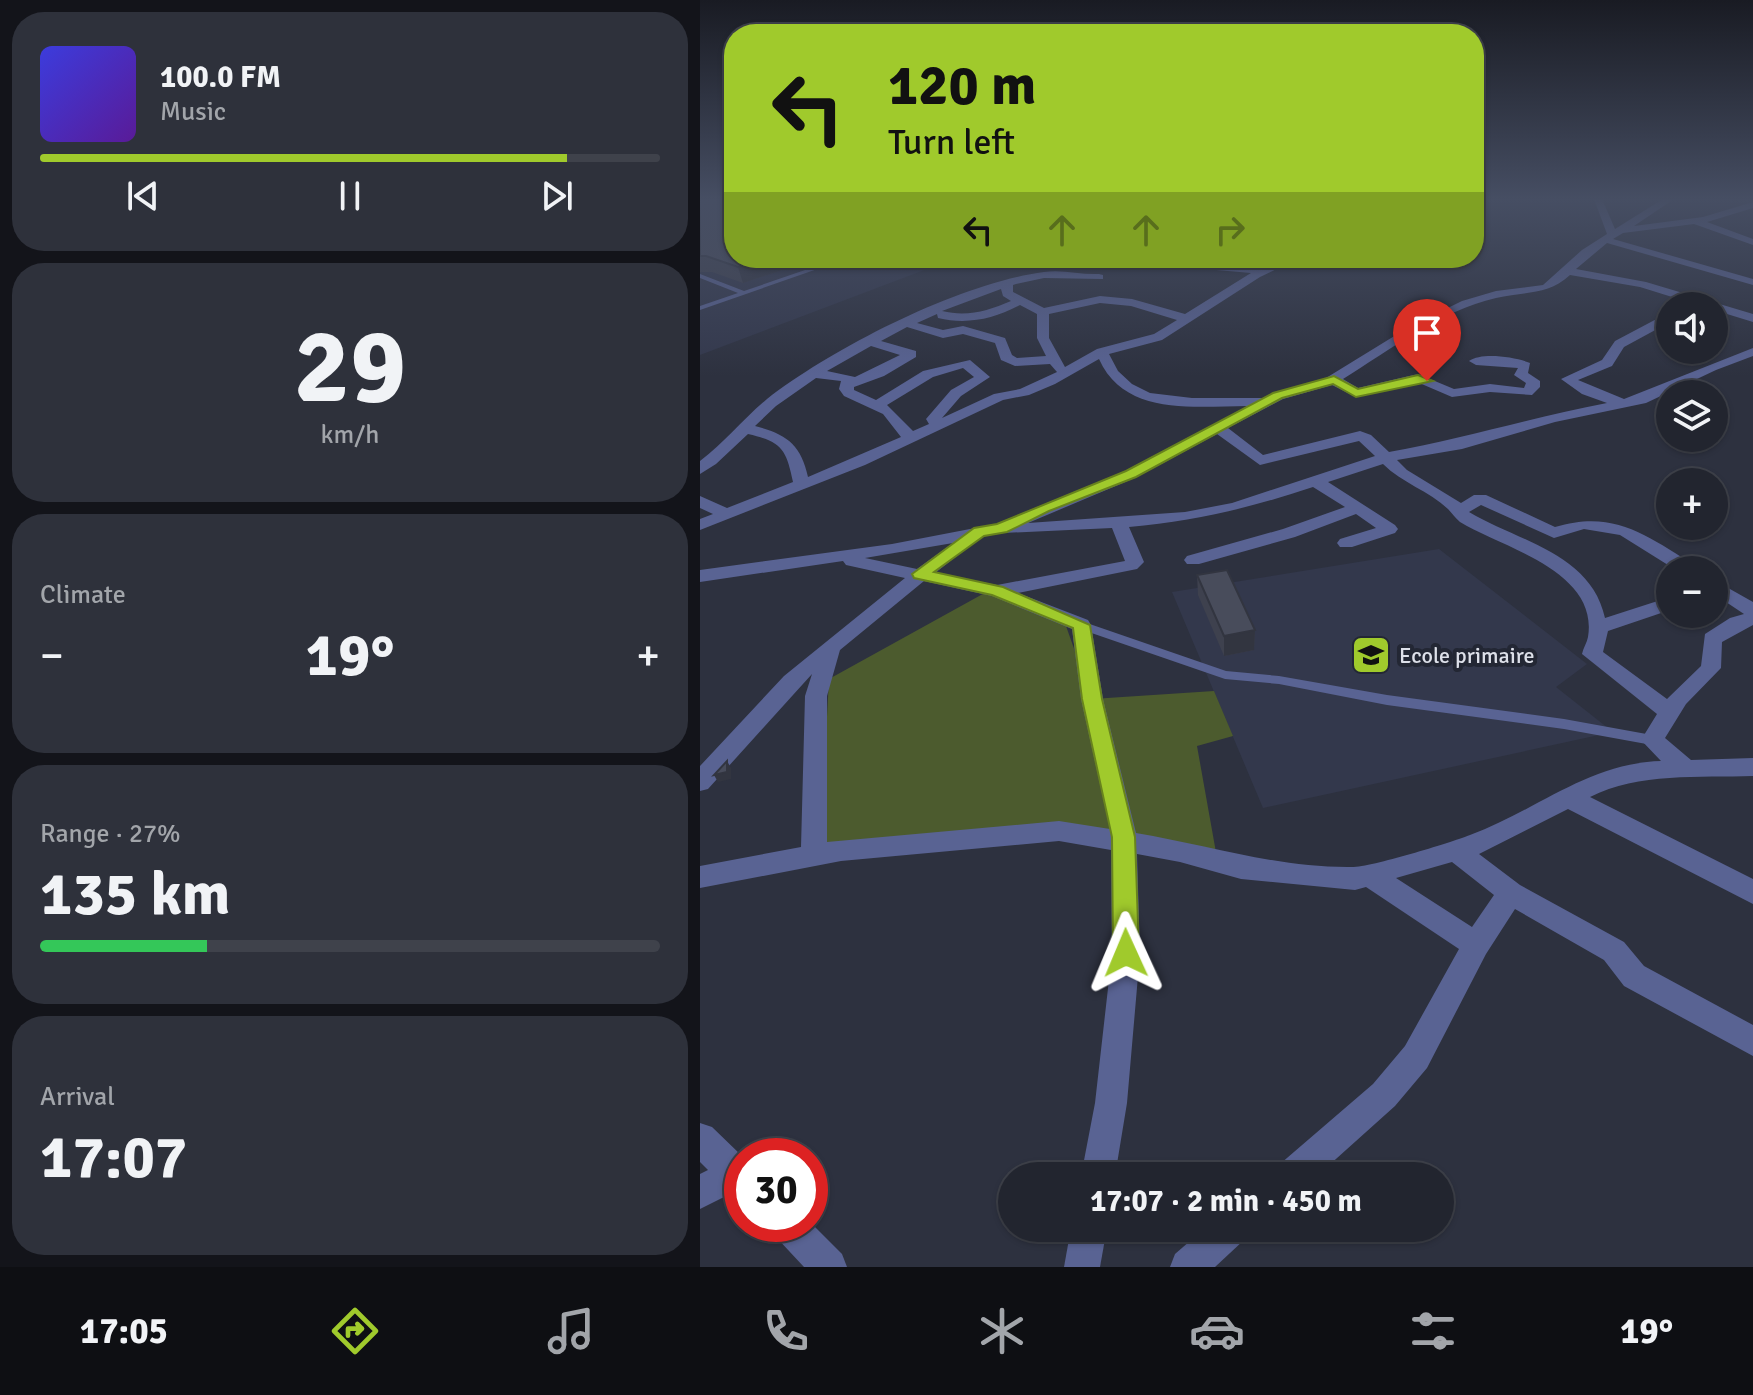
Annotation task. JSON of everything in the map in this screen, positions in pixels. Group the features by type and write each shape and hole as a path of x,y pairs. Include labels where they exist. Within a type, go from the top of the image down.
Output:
{"street":[{"path":"1001,528 1131,474 1263,402 1334,380 1413,330 1466,303 1496,294 1546,288 1581,258"},
{"path":"1632,283 1640,275 1636,265 1649,258"},
{"path":"1671,258 1753,282"},
{"path":"1224,268 1264,271"},
{"path":"700,525 911,439 999,397 1024,392 1102,352 1158,337 1271,268"},
{"path":"1569,271 1632,283 1658,292"},
{"path":"700,469 780,396 909,324 1007,284 1045,275 1099,277"},
{"path":"1007,284 1007,294 1043,312 1078,300 1102,297 1188,319"},
{"path":"934,312 966,318 999,312 1021,300"},
{"path":"1728,310 1753,318"},
{"path":"1043,312 1043,338 1063,374"},
{"path":"909,324 943,334 963,330 1001,341 1006,357 1015,362 1053,360"},
{"path":"1626,404 1587,391 1568,379 1607,363 1619,344 1656,324"},
{"path":"848,384 879,373 911,354 872,342"},
{"path":"1102,352 1107,373 1134,393 1154,400 1263,402"},
{"path":"700,576 838,558 1001,528 1119,523 1185,517 1236,507 1388,457 1462,444 1552,418 1626,404 1663,392 1711,367 1753,352"},
{"path":"1334,380 1356,393 1418,378 1452,393 1490,388 1527,392 1533,387 1533,381 1521,375 1526,368 1518,363 1476,361"},
{"path":"876,406 928,374 965,363 983,377 956,393 933,419 938,426"},
{"path":"815,374 846,377 850,381 849,393 888,411 911,439"},
{"path":"743,428 783,441 797,455 801,483"},
{"path":"1218,428 1260,460 1360,436 1388,457 1401,473 1458,511 1544,554 1564,569 1590,602 1597,628 1592,654 1668,711"},
{"path":"1313,480 1389,529 1346,543"},
{"path":"1458,511 1480,499 1554,533 1594,523 1625,530 1667,556"},
{"path":"700,501 726,514"},
{"path":"1193,560 1289,533 1358,508"},
{"path":"997,591 1131,565 1135,562 1119,523"},
{"path":"700,782 791,681 920,574 979,532"},
{"path":"838,558 997,591 1081,625 1092,699 1124,840 1126,953 1111,1103 1100,1162"},
{"path":"1728,595 1753,611"},
{"path":"1597,628 1656,608"},
{"path":"1685,768 1652,740 1668,711 1711,668 1712,639 1737,623 1753,618"},
{"path":"814,855 816,696 831,649"},
{"path":"700,877 814,855 1037,831 1124,840 1264,871 1355,879 1457,851 1522,823 1606,778 1632,772 1685,768 1753,767"},
{"path":"1567,797 1753,892"},
{"path":"1457,851 1511,893 1614,951 1634,976 1753,1041"},
{"path":"1369,875 1476,945"},
{"path":"1308,1162 1384,1095 1416,1057 1476,945 1511,893"},
{"path":"700,1139 724,1162"},
{"path":"700,1192 724,1182"},
{"path":"805,1242 829,1267"},
{"path":"1082,1267 1086,1242"},
{"path":"1188,1267 1216,1242"}],"lane":[{"path":"700,308 817,268"},
{"path":"700,276 744,293"},
{"path":"1081,625 1225,675 1279,680 1387,700 1564,724 1652,740"}],"shaded area":[{"path":"700,258 724,258 724,268 930,268 700,355"},
{"path":"1439,549 1587,664 1556,687 1613,732 1263,808 1172,592"}],"green space":[{"path":"990,590 1061,612 1092,699 1214,691 1233,736 1197,746 1217,858 1057,825 820,848 829,679"}],"building":[{"path":"1227,570 1255,630 1224,636 1197,575"},
{"path":"727,761 727,772 714,775"}],"place":[{"name":"Ecole primaire","path":"1371,655"}],"route":[{"path":"1126,953 1124,837 1092,699 1081,625 997,591 920,574 979,532 1001,528 1131,474 1278,396 1334,380 1356,393 1387,388 1412,379 1427,381"}]}
